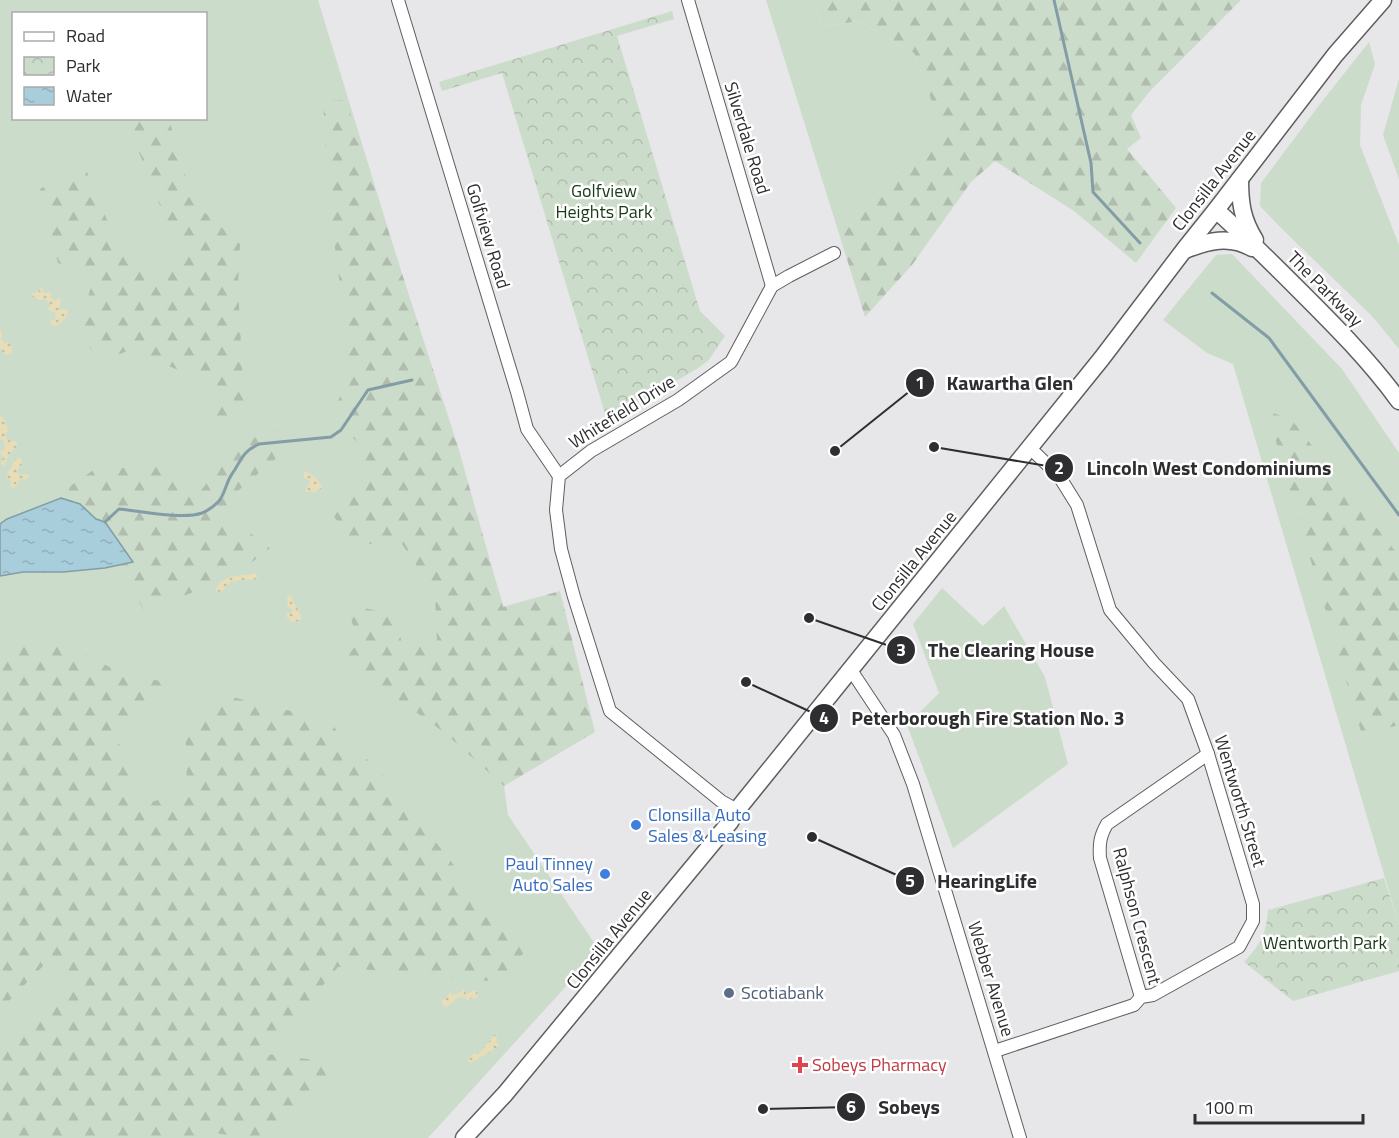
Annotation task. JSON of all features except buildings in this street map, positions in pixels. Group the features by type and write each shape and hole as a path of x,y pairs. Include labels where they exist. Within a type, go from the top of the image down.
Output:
{"main road":[{"name":"Clonsilla Avenue","path":"464,1138 505,1094 730,822 737,810 1102,358 1335,54 1383,0"},
{"path":"1240,179 1240,202 1243,215 1249,231 1265,256"},
{"name":"The Parkway","path":"1216,210 1362,354 1399,401"},
{"path":"1184,250 1202,243 1222,240 1244,244 1265,256"}],"street":[{"name":"Golfview Road","path":"398,0 527,429 559,476"},
{"name":"Silverdale Road","path":"688,0 772,286"},
{"path":"772,286 834,253"},
{"name":"Whitefield Drive","path":"559,476 591,451 678,400 731,362 772,286"},
{"name":"Wentworth Street","path":"994,1051 1134,1005 1141,998 1153,995 1239,947 1253,921 1253,904 1208,754 1188,699 1154,663 1110,610 1077,505 1059,476 1030,448"},
{"path":"559,476 556,510 561,549 610,711 721,801 737,810"},
{"name":"Webber Avenue","path":"852,670 894,735 913,784 1020,1138"},
{"name":"Ralphson Crescent","path":"1141,998 1100,858 1101,835 1107,824 1208,754"}],"green space":[{"path":"0,0 318,0 504,608 504,786 508,815 599,950 428,1138 0,1138"},
{"path":"766,0 812,0 822,27 858,21 914,53 947,141 896,173 840,237"},
{"path":"812,0 1241,0 1150,91 1131,115 1141,138 1127,149 1176,208 1136,263 1074,211 995,161 971,182 912,265 865,317 840,237 896,173 946,140 914,53 858,21 822,27"},
{"name":"Golfview Heights Park","path":"672,11 674,19 617,36 700,311 725,336 708,361 607,420 502,73 442,91 439,82"},
{"path":"1369,42 1375,64 1361,105 1360,145 1399,245 1399,349 1372,316 1260,206 1261,183"},
{"path":"1399,79 1399,179 1383,135"},
{"path":"346,100 459,450 503,607 560,591 595,732 504,786 445,733 344,661 359,641 345,604 392,614 403,645 437,641 435,594 402,544 354,544 326,506 358,489 360,445 331,415 345,387 347,336 328,197 323,101"},
{"path":"126,120 169,120 193,202 240,244 238,286 245,421 211,418 212,384 130,350 102,361 76,333 95,275 58,263 40,189 84,165 113,234 144,271 181,259"},
{"path":"1232,254 1342,369 1399,453 1399,925 1233,364 1207,353 1163,320 1216,255"},
{"path":"1267,411 1291,419 1399,556 1399,725 1362,735"},
{"path":"275,430 280,455 232,496 223,512 270,548 247,566 196,591 145,611 115,566 132,562 105,522 66,489 95,469 168,466 199,493 237,444"},
{"path":"942,588 983,626 1004,606 1045,677 1068,764 953,848 907,725 939,693 913,624"},
{"path":"0,642 65,645 122,673 169,683 135,725 117,739 129,765 132,808 187,791 185,721 225,695 329,718 351,749 371,762 382,774 402,803 445,853 481,903 525,951 501,982 338,967 267,1054 348,1064 272,1138 244,1138 199,1130 193,1138 0,1138 0,1046 76,977 44,965 0,1010"},
{"name":"Wentworth Park","path":"1384,878 1399,925 1399,971 1293,1001 1244,962 1262,938 1268,910"}],"sand":[{"path":"40,288 46,294 49,292 52,294 54,301 58,298 61,300 60,310 67,309 65,319 56,326 50,321 55,320 56,313 46,309 50,307 50,303 32,296 32,293 39,292"},
{"path":"0,330 2,341 8,342 12,347 12,353 8,355 4,354 0,348"},
{"path":"0,417 3,417 9,431 5,434 7,440 17,443 4,466 1,462 4,457 0,454 5,445 0,439"},
{"path":"17,457 22,459 22,464 17,471 19,475 29,475 29,477 19,480 12,489 10,485 12,481 8,479 7,473"},
{"path":"304,472 316,479 322,486 321,489 314,493 305,492 310,481 305,479"},
{"path":"257,573 258,579 233,581 222,592 216,591 224,580 234,576"},
{"path":"289,595 301,616 299,621 292,622 286,616 287,613 293,611 288,607 287,597"},
{"path":"463,988 466,994 476,990 478,995 475,999 471,998 467,1001 466,998 460,997 445,1007 442,1004 451,991 454,995 461,992"},
{"path":"494,1034 499,1046 471,1063 468,1062 474,1053 477,1055 480,1053"}],"water":[{"path":"61,498 80,504 96,519 105,522 133,562 105,568 63,572 23,572 0,576 0,524 7,519"}],"waterway":[{"path":"1054,0 1091,163 1093,192 1140,243"},
{"path":"1212,293 1269,338 1399,515"},
{"path":"105,522 119,509 184,516 204,512 220,499 245,453 253,447 259,444 331,437 341,430 368,390 412,380"}],"place":[{"name":"Lincoln West Condominiums","path":"934,447"},
{"name":"Kawartha Glen","path":"835,451"},
{"name":"The Clearing House","path":"809,618"},
{"name":"Peterborough Fire Station No. 3","path":"746,682"},
{"name":"Clonsilla Auto Sales & Leasing","path":"636,825"},
{"name":"HearingLife","path":"812,837"},
{"name":"Paul Tinney Auto Sales","path":"605,874"},
{"name":"Scotiabank","path":"729,993"},
{"name":"Sobeys Pharmacy","path":"800,1065"},
{"name":"Sobeys","path":"763,1109"}]}
